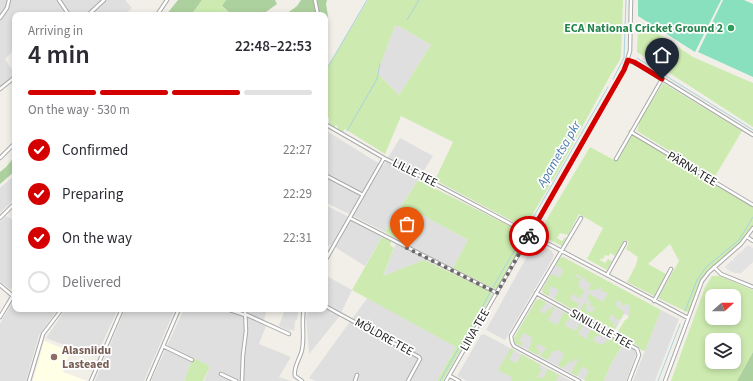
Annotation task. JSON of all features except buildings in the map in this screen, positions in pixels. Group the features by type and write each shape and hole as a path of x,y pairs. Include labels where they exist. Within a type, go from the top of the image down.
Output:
{"street":[{"path":"0,18 9,0"},
{"path":"91,12 104,0"},
{"path":"159,12 168,0"},
{"path":"315,0 317,12"},
{"name":"LIIVA TEE","path":"446,381 621,76 630,51 631,0"},
{"path":"60,1 67,12"},
{"path":"628,60 634,62 753,135"},
{"path":"0,89 12,79"},
{"path":"616,159 662,79"},
{"path":"328,126 384,158"},
{"name":"PÄRNA TEE","path":"631,132 753,205"},
{"path":"0,158 12,146"},
{"name":"LILLE TEE","path":"328,256 384,158 688,318"},
{"path":"328,176 363,194"},
{"path":"0,218 12,207"},
{"path":"350,218 497,293"},
{"path":"579,381 514,346 511,336 581,218"},
{"path":"665,381 702,281 714,267 732,254 753,228"},
{"path":"747,237 753,241"},
{"path":"607,275 626,243"},
{"path":"714,267 720,274 753,287"},
{"path":"654,301 671,269"},
{"path":"0,285 12,295"},
{"name":"SINILILLE TEE","path":"536,293 637,349 639,355 629,381"},
{"path":"0,317 12,298"},
{"name":"MÖLDRE TEE","path":"328,308 419,356 420,360 408,381"},
{"path":"29,381 43,334 60,312"},
{"path":"91,381 121,312"},
{"path":"148,381 178,312"},
{"path":"238,312 288,334"},
{"path":"302,381 295,376 294,369 300,358 303,346 302,324 304,312"},
{"path":"242,381 246,331 245,314"},
{"path":"163,346 192,360"},
{"path":"221,374 236,381"},
{"path":"355,381 357,375"},
{"path":"450,376 459,381"}],"shaded area":[{"path":"0,0 125,0 132,8 127,12 12,12 12,52 5,59 12,70 12,77 0,87"},
{"path":"395,26 399,26 431,45 399,95 377,73"},
{"path":"328,132 383,166 400,138 433,156 385,232 328,204"},
{"path":"12,178 12,201 0,213 0,188"},
{"path":"328,206 382,237 365,266 330,244 328,247"},
{"path":"421,214 468,240 451,272 424,260 383,276 396,244"},
{"path":"6,216 12,219 12,288 10,289 0,281 0,222"},
{"path":"535,242 552,251 554,256 505,340 486,330"},
{"path":"748,245 753,248 753,262 740,274 731,272 725,267 732,260 734,261 733,259 740,252 742,254 741,252"},
{"path":"563,257 629,293 629,316 624,314 614,331 543,293 542,290 560,258"},
{"path":"328,277 352,290 339,317 309,354 306,317 308,312 328,312"},
{"path":"368,297 456,347 437,381 316,381 309,378"},
{"path":"540,299 611,337 598,360 589,381 586,381 515,343 514,338 536,300"},
{"path":"12,302 12,312 56,312 39,335 26,381 0,381 0,324"},
{"path":"661,310 679,319 655,381 633,381"},
{"path":"64,312 117,312 96,357 46,338"},
{"path":"124,312 174,312 144,381 95,381"},
{"path":"183,312 266,312 263,324 266,326 259,344 291,357 279,377 291,381 204,381 210,366 193,358 184,381 151,381"},
{"path":"284,312 298,312 294,331 291,329 290,331 279,326"},
{"path":"484,334 571,381 467,381 457,376 481,335"},
{"name":"Alasniidu Lasteaed","path":"44,341 70,351 63,372 87,381 33,381"},
{"path":"623,344 635,350 636,354 626,381 604,381 610,366"}],"green space":[{"path":"178,0 202,0 193,12 168,12"},
{"path":"202,0 226,0 222,7 228,12 193,12"},
{"path":"226,0 275,0 277,4 266,12 229,12 222,6"},
{"path":"301,0 327,0 327,12 289,12 297,6"},
{"path":"368,0 623,0 620,60 561,166 527,224 523,227 435,180 453,142 401,116 385,154 345,129 343,132 338,130 337,125 334,127 329,124 328,66","holes":["395,26 399,26 431,45 399,95 377,73"]},
{"path":"638,0 721,0 695,52 638,16"},
{"name":"ECA National Cricket Ground 2","path":"723,0 744,0 753,4 753,77 698,52"},
{"path":"641,22 693,57 753,83 753,127 637,52 638,26"},
{"path":"663,83 742,131 714,178 637,131 638,123"},
{"path":"632,136 635,136 753,207 753,225 735,248 708,270 702,277 689,313 658,298 679,261 670,244 648,264 666,274 654,296 627,282 636,265 638,257 626,249 629,242 625,240 615,256 610,253 609,256 605,255 603,259 601,258 600,260 605,263 608,259 612,261 607,270 587,259 603,228 579,214 568,235 560,233 557,238 562,241 565,237 566,238 562,246 538,234 590,147 616,161"},
{"path":"12,160 12,174 0,184 0,172"},
{"path":"418,180 526,234 526,238 497,290 453,268 468,240 421,214 399,240 385,232"},
{"path":"382,237 391,241 390,245 394,248 383,276 424,260 491,292 492,295 443,381 437,381 456,347 352,290"},
{"path":"563,257 661,310 645,351 641,350 638,346 617,333 629,316 629,305 621,305 622,302 618,300 615,305 624,313 621,319 614,319 615,317 611,314 609,319 614,323 613,326 615,327 620,321 614,331 579,312 584,303 587,304 586,310 592,313 595,308 588,302 589,300 587,298 589,294 603,302 608,293 601,291 602,288 599,287 598,290 590,290 587,293 591,284 576,274 575,276 581,279 578,285 584,291 581,297 576,298 577,296 573,294 570,299 579,304 575,311 554,299 559,290 551,286 548,291 550,292 548,296 543,293 542,290 551,274 560,278 563,270 556,265 560,258"},
{"path":"712,276 720,276 753,290 753,352 737,381 671,381 705,287"},
{"path":"540,299 546,302 543,308 541,307 540,312 545,314 547,309 550,310 553,306 555,307 548,320 557,325 564,312 573,317 571,320 568,319 565,326 576,331 581,321 584,323 578,334 586,339 592,327 602,332 600,336 596,336 593,340 600,345 602,343 604,344 607,340 609,341 611,337 623,344 610,366 604,381 584,380 589,370 582,367 577,376 571,373 578,360 575,358 573,363 569,361 562,368 558,366 564,354 559,350 552,352 547,360 540,356 546,348 538,344 536,348 540,351 538,355 528,350 532,337 524,333 519,340 523,343 521,346 515,343 514,338 536,300"},
{"path":"511,348 514,350 509,360 517,363 521,354 541,365 539,368 542,370 537,377 543,378 548,369 559,375 556,381 511,381 513,378 498,370"},
{"path":"753,352 753,381 737,381"},
{"path":"193,358 210,366 203,381 184,381"}],"waterway":[{"path":"328,67 367,0"},
{"path":"407,20 419,0"},
{"name":"Apametsa pkr","path":"613,79 624,58 626,0"},
{"path":"637,58 753,130"},
{"path":"347,131 377,79 380,64"},
{"name":"Apametsa pkr","path":"526,230 608,87"},
{"path":"390,165 416,179"},
{"path":"333,181 344,186"},
{"path":"685,311 697,280 706,267 739,240 753,217"},
{"path":"493,287 524,234"},
{"path":"440,381 490,293"},
{"path":"658,381 680,324"}],"way so far":[{"path":"407,248 497,293 529,236"}],"place":[{"name":"ECA National Cricket Ground 2","path":"731,28"},
{"name":"Alasniidu Lasteaed","path":"54,357"}],"route":[{"path":"529,236 624,70 628,60 662,79"}]}
